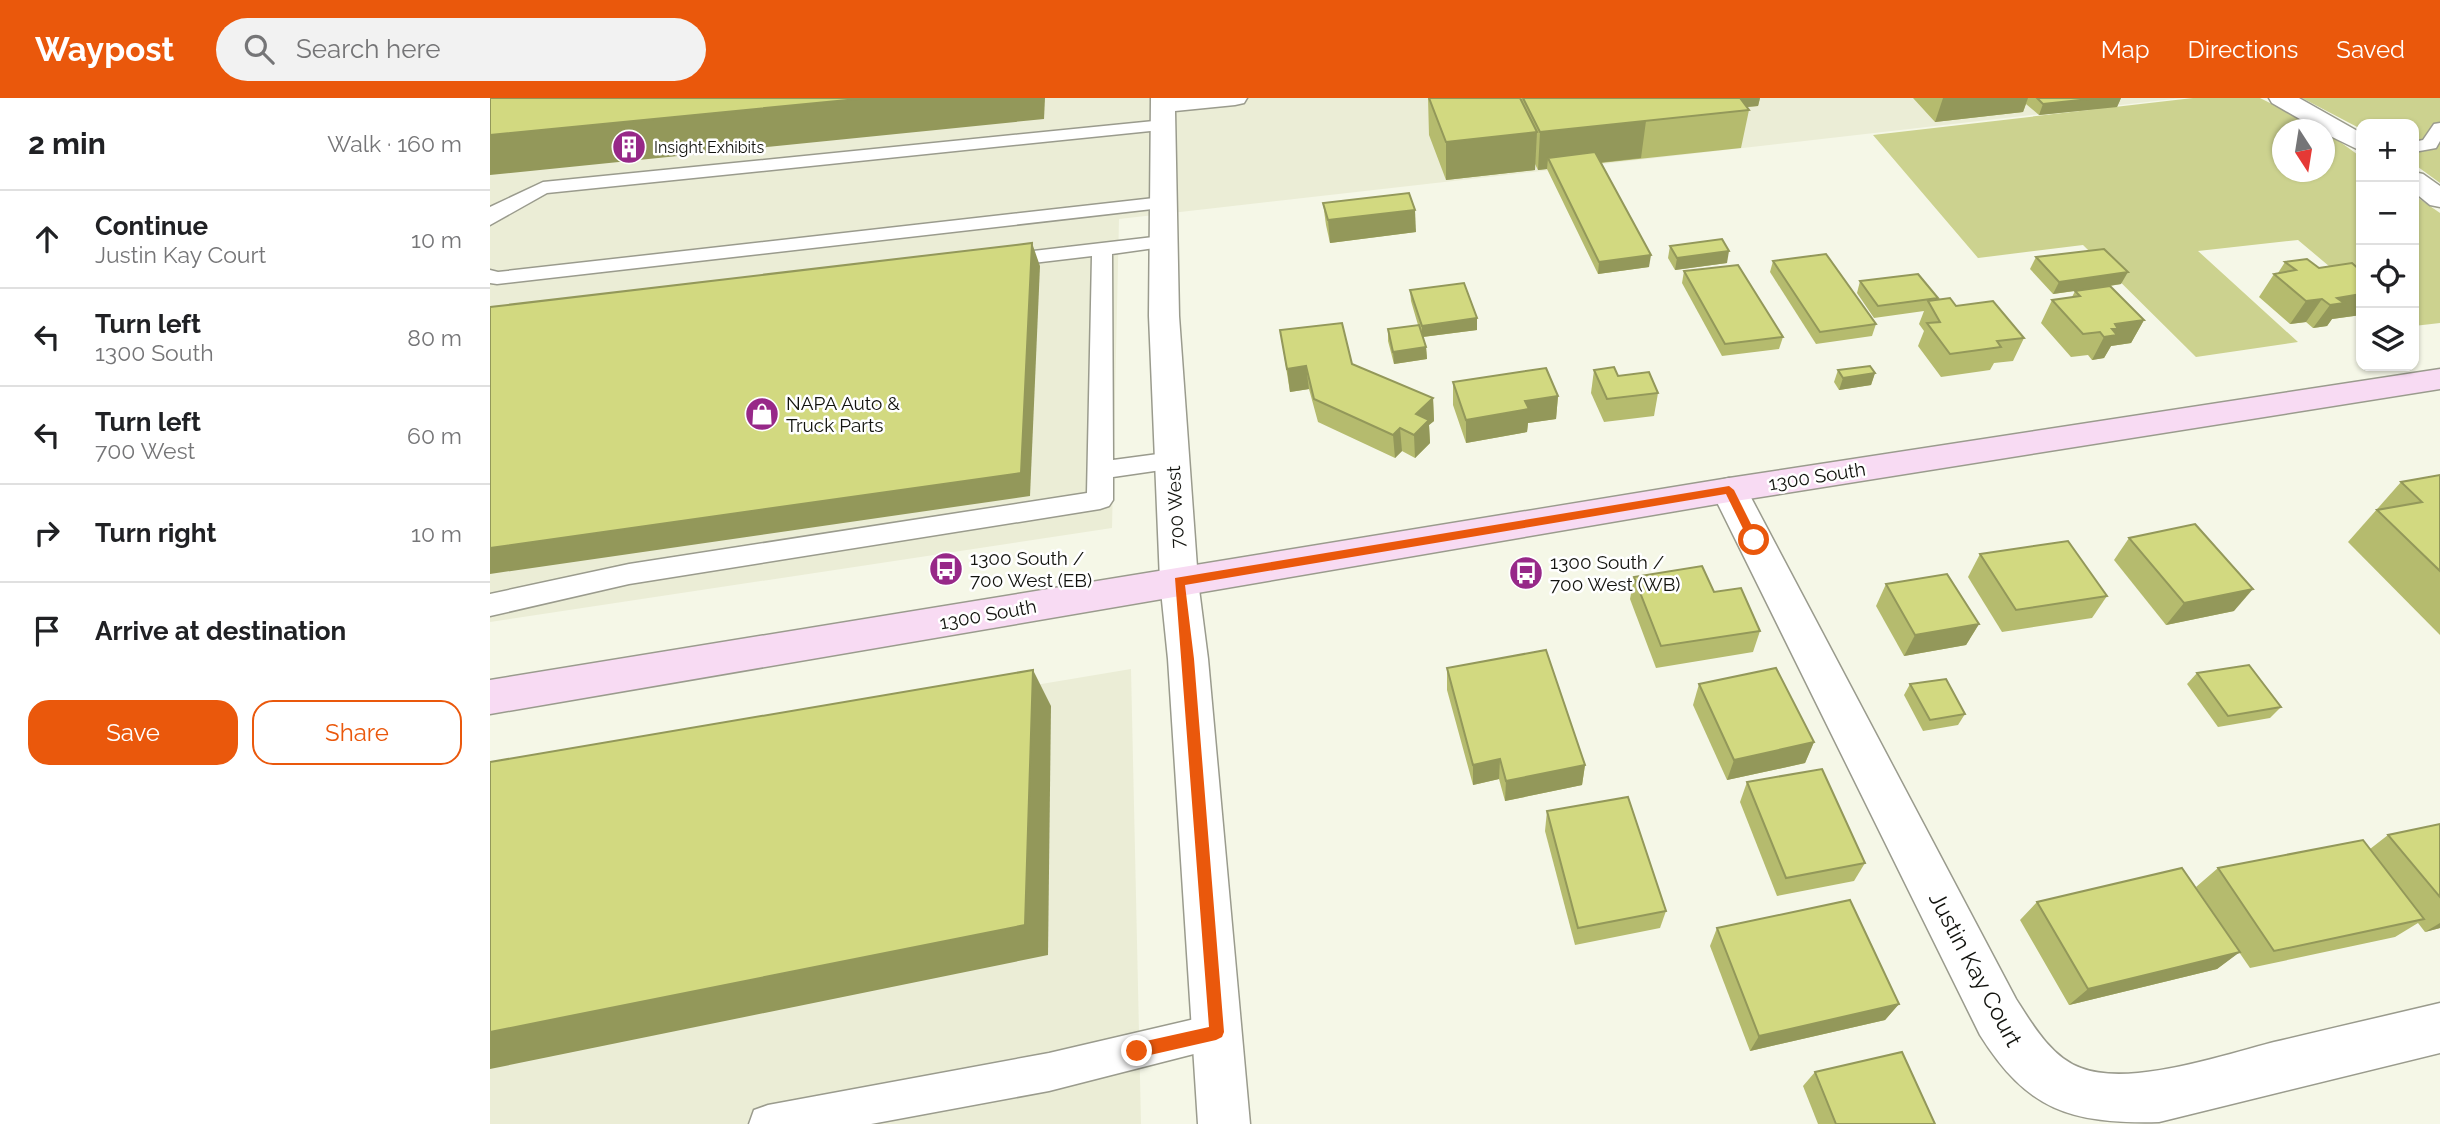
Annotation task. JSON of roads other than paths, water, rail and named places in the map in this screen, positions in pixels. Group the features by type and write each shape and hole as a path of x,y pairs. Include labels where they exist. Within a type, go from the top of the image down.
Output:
{"main road":[{"name":"1300 South","path":"490,697 1729,490 2440,379"}],"street":[{"path":"1164,109 1236,98"},
{"path":"2281,98 2356,140"},
{"name":"700 West","path":"1164,109 1162,242 1179,581 1188,659 1224,1124"},
{"path":"2417,182 2440,198"},
{"name":"Justin Kay Court","path":"1729,490 1998,1017 2028,1062 2057,1086 2090,1098 2112,1100 2159,1097 2440,1028"}],"lane":[{"path":"490,219 494,213 543,188 1164,109"},
{"path":"2419,146 2430,144 2440,128"},
{"path":"490,276 497,278 1163,203"},
{"path":"977,264 1162,242"},
{"path":"490,605 629,574 1100,500 1102,249"},
{"path":"1100,470 1172,461"},
{"path":"768,1124 1049,1072 1216,1032"}],"place":[{"name":"Insight Exhibits","path":"629,147"},
{"name":"NAPA Auto & Truck Parts","path":"762,414"},
{"name":"1300 South / 700 West (EB)","path":"946,569"},
{"name":"1300 South / 700 West (WB)","path":"1526,573"}]}
